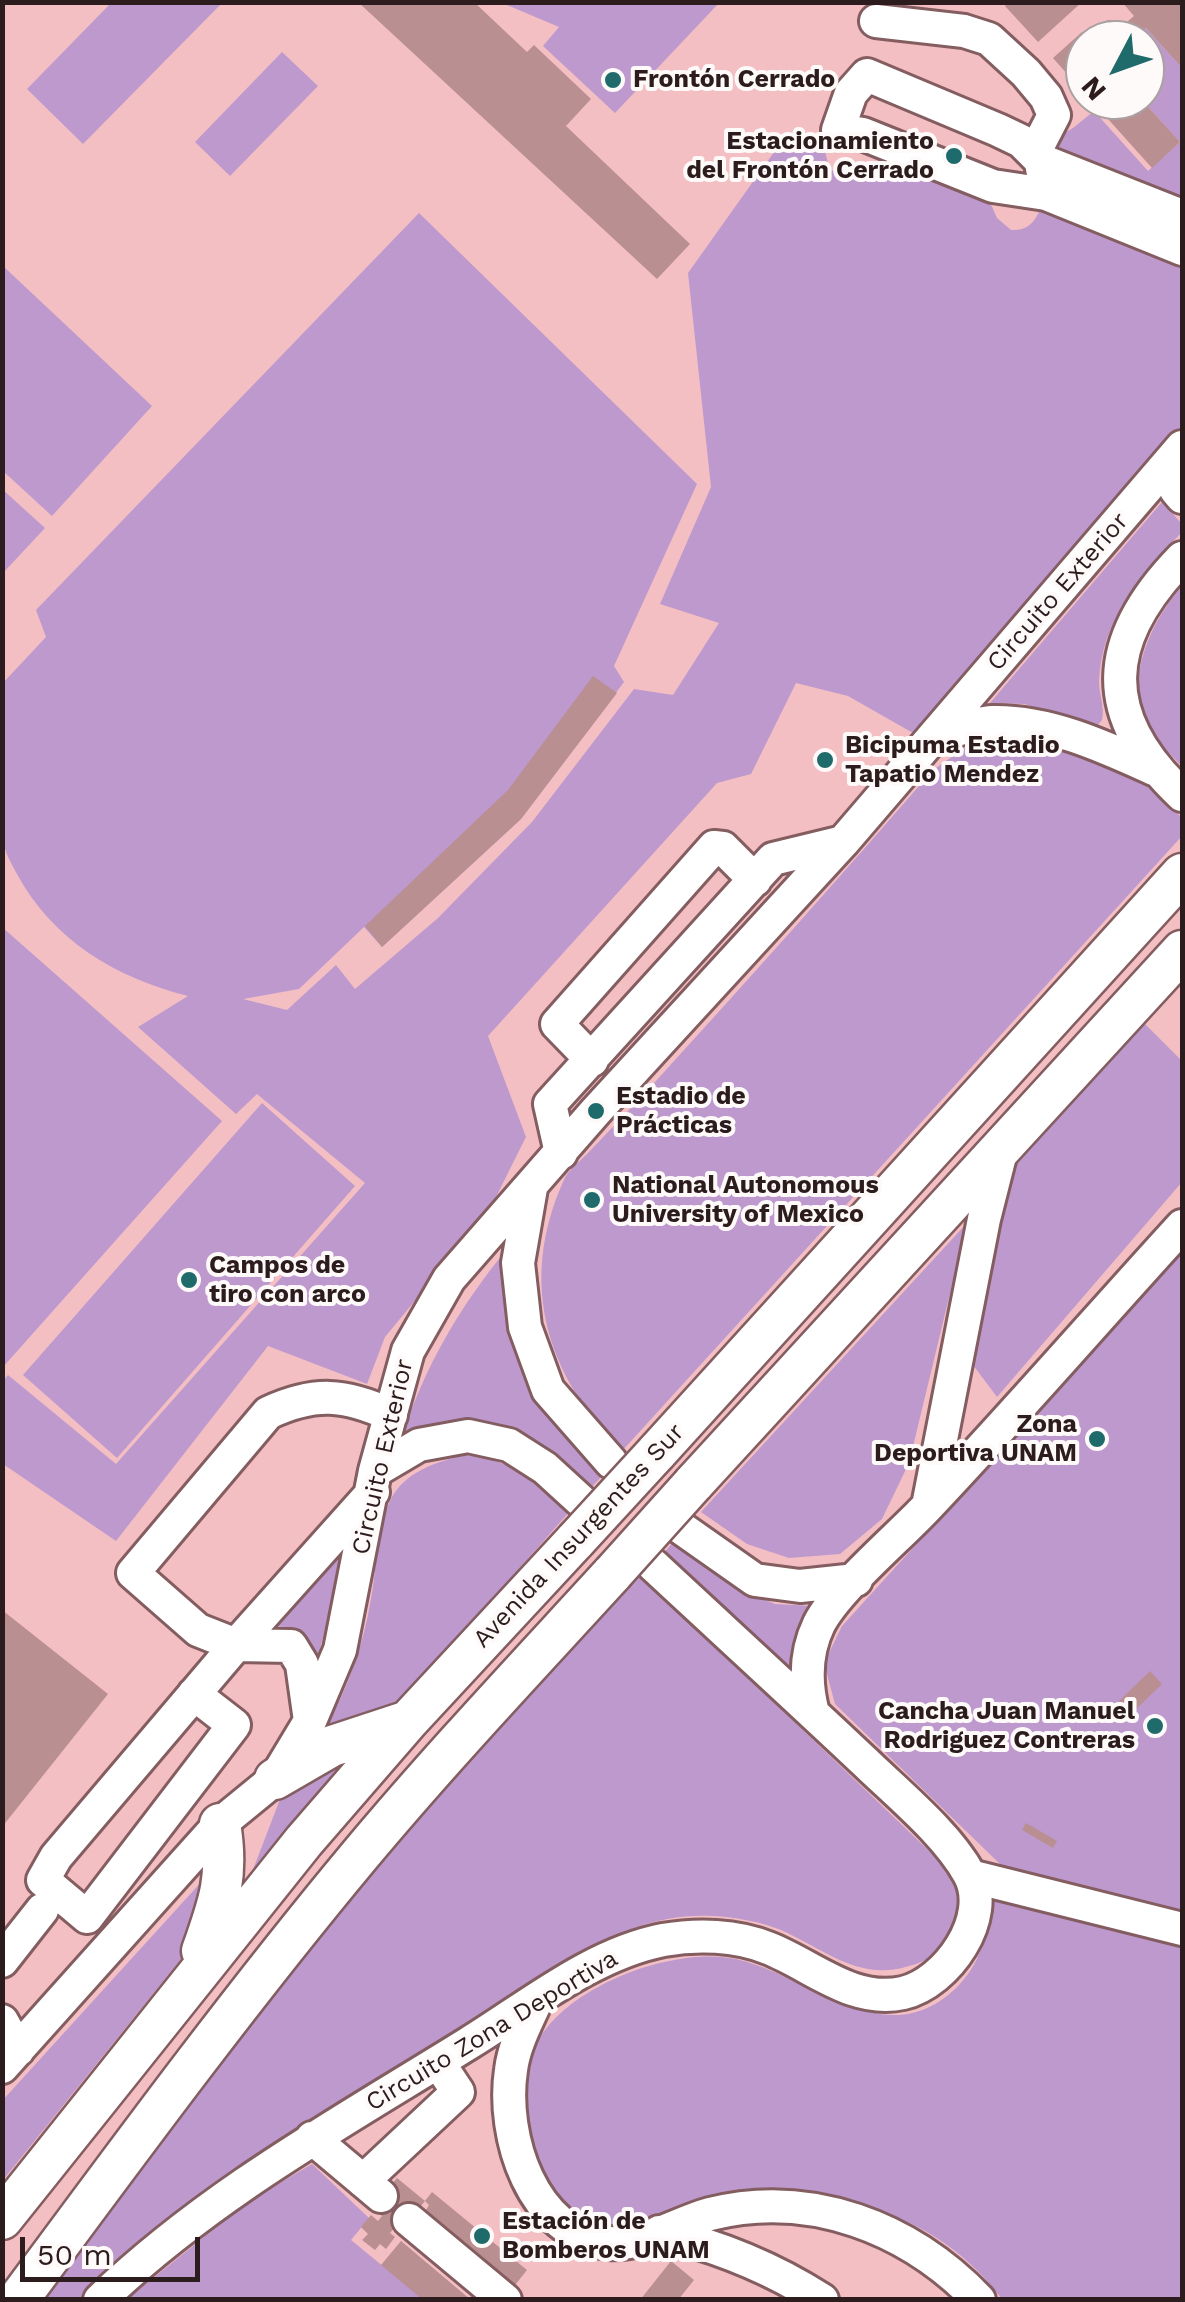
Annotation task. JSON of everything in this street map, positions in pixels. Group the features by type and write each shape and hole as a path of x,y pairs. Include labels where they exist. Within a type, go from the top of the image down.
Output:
{"main road":[{"name":"Avenida Insurgentes Sur","path":"2,2220 194,1975 408,1721 1182,874"},
{"name":"Avenida Insurgentes Sur","path":"18,2300 171,2092 420,1784 1182,951"},
{"path":"275,1779 332,1746 408,1721"},
{"path":"194,1975 215,1914 226,1861 220,1824"}],"street":[{"path":"876,22 965,17 989,39 1046,97 1054,114 1038,146 1046,194"},
{"path":"1182,216 1040,160 1020,141 998,130 866,76 851,93 838,130 864,134 994,186 1046,194 1182,248"},
{"path":"1177,454 1176,490 1182,497"},
{"name":"Circuito Exterior","path":"7,2061 220,1824 275,1779 310,1720 340,1650 374,1481 408,1351 448,1278 596,1110 843,842 1177,454"},
{"path":"1182,558 1166,575 1128,635 1118,681 1127,722 1156,770 1182,795"},
{"path":"933,737 990,722 1022,724 1106,747 1156,770"},
{"path":"561,1153 550,1104 773,859 843,842"},
{"path":"592,1060 558,1024 714,847 723,848 754,880"},
{"path":"928,1506 984,1219 1003,1146"},
{"path":"531,1188 518,1263 525,1328 548,1390 611,1462"},
{"path":"813,1713 807,1677 812,1641 829,1608 928,1506 1182,1226"},
{"path":"310,1720 302,1664 291,1646 236,1645 198,1630 133,1573 268,1414 294,1401 319,1397 356,1399 390,1415"},
{"path":"194,1694 234,1725 87,1917 42,1880 56,1857 374,1481 419,1446 468,1436 509,1445 545,1468 580,1500"},
{"path":"682,1528 755,1580 800,1586 856,1580"},
{"path":"653,1565 926,1820 970,1876 1182,1929"},
{"name":"Circuito Zona Deportiva","path":"100,2300 188,2227 312,2138 592,1968 637,1947 687,1937 734,1939 758,1945 851,1989 876,1995 902,1993 931,1980 963,1944 973,1910 970,1876"},
{"path":"2,1961 42,1910"},
{"path":"537,1999 514,2052 508,2106 514,2144 527,2180 563,2223 591,2239 618,2243 742,2208 828,2212 912,2244 979,2300"},
{"path":"2,2021 7,2061"},
{"path":"312,2138 372,2188 458,2092 438,2062"},
{"path":"410,2220 504,2300"},
{"path":"659,2232 764,2266 822,2300"}],"shaded area":[{"name":"National Autonomous University of Mexico","path":"3,3 1182,3 1182,2299 3,2300"},
{"path":"111,3 222,3 83,144 27,89"},
{"name":"Frontón Cerrado","path":"719,3 615,113 543,46 559,27 507,5"},
{"path":"1165,49 1182,68 1182,201 1043,145 1083,120 1102,120 1148,171 1180,142 1160,120 1165,120"},
{"path":"282,52 318,86 230,176 195,142"},
{"path":"794,129 808,133 800,143 813,150 822,140 830,171 895,157 986,193 997,218 1011,230 1032,223 1043,203 1182,258 1182,428 920,737 848,696 796,683 751,774 717,783 488,1036 526,1137 489,1211 385,1337 367,1384 268,1346 116,1541 3,1464 3,1381 8,1375 116,1464 365,1183 257,1094 236,1114 138,1027 188,996 136,979 89,953 49,919 17,874 3,839 2,684 46,637 36,610 419,213 697,484 614,666 624,682 521,819 382,947 364,927 299,989 243,999 287,1010 336,965 355,989 438,918 532,822 634,689 673,695 719,623 660,604 711,487 688,273"},
{"path":"3,266 152,406 52,516 3,471"},
{"path":"2,489 45,528 3,573 2,573"},
{"path":"1162,502 1182,524 1182,532 1126,599 1107,637 1099,681 1103,715 1097,726 1086,728 1025,704 990,703"},
{"path":"1182,586 1182,767 1151,731 1142,713 1139,674 1150,636"},
{"path":"994,737 1074,751 1113,766 1151,790 1182,818 1182,836 622,1451 574,1391 547,1326 543,1256 549,1219 565,1178 933,770 973,742"},
{"path":"2,927 222,1121 3,1367 2,1367"},
{"path":"1145,1024 1182,1061 1182,1182 997,1397 970,1361 1018,1150"},
{"name":"Campos de tiro con arco","path":"262,1103 355,1186 117,1458 23,1375"},
{"path":"967,1223 909,1463 882,1519 840,1554 789,1558 747,1544 701,1512"},
{"path":"507,1249 508,1321 525,1374 558,1420 607,1471 585,1494 528,1443 496,1427 457,1423 402,1436 446,1338"},
{"name":"Zona Deportiva UNAM","path":"1182,1252 1182,1915 1001,1865 835,1704 824,1663 842,1626"},
{"path":"466,1455 511,1467 570,1511 405,1698 325,1729 359,1650 382,1524 390,1501 412,1475"},
{"path":"346,1526 341,1570 317,1660 292,1630 276,1627 254,1631"},
{"path":"679,1535 745,1591 775,1604 812,1606 792,1672 662,1555"},
{"path":"639,1573 949,1870 958,1894 959,1911 942,1946 916,1964 874,1970 842,1961 781,1930 739,1919 678,1917 613,1936 267,2151 135,2246 81,2299 44,2300 265,2002 404,1830"},
{"path":"350,1761 249,1880 282,1794 336,1762"},
{"path":"214,1868 190,1948 3,2180 2,2101"},
{"path":"990,1894 1182,1948 1182,2299 1002,2299 963,2257 934,2236 849,2201 694,2211 617,2226 581,2213 560,2198 545,2180 524,2127 525,2078 541,2036 577,2000 629,1973 685,1958 712,1956 764,1968 848,2006 876,2014 904,2014 932,2006 967,1976 984,1942"},
{"path":"312,2164 369,2218 351,2240 423,2299 126,2300 246,2203"}],"building":[{"path":"358,2 474,2 527,52 534,45 591,99 566,126 690,244 657,279"},
{"path":"1008,2 1082,2 1038,42 1005,6"},
{"path":"1122,2 1179,2 1182,68 1165,49 1165,20 1129,20 1134,16"},
{"path":"1065,47 1065,72 1053,58"},
{"path":"1109,120 1160,120 1180,142 1152,168"},
{"path":"593,676 617,693 521,819 382,947 365,926 508,790"},
{"path":"2,1610 108,1694 2,1827"},
{"path":"1150,1671 1162,1684 1128,1717 1116,1704"},
{"path":"1026,1823 1057,1841 1053,1848 1022,1830"},
{"path":"397,2178 425,2201 400,2231 395,2227 390,2233 395,2237 386,2249 380,2244 375,2250 362,2240 368,2234 361,2227 371,2215 378,2221 382,2216 372,2207"},
{"path":"432,2192 527,2270 512,2289 481,2263 485,2259 426,2210 429,2205 425,2201"},
{"path":"401,2241 471,2300 423,2300 381,2265"},
{"path":"671,2261 694,2280 678,2300 640,2300"}],"place":[{"name":"Frontón Cerrado","path":"613,80"},
{"name":"Estacionamiento del Frontón Cerrado","path":"954,156"},
{"name":"Bicipuma Estadio Tapatio Mendez","path":"825,760"},
{"name":"Estadio de Prácticas","path":"596,1111"},
{"name":"National Autonomous University of Mexico","path":"592,1200"},
{"name":"Campos de tiro con arco","path":"189,1280"},
{"name":"Zona Deportiva UNAM","path":"1097,1439"},
{"name":"Cancha Juan Manuel Rodriguez Contreras","path":"1155,1726"},
{"name":"Estación de Bomberos UNAM","path":"482,2236"}]}
